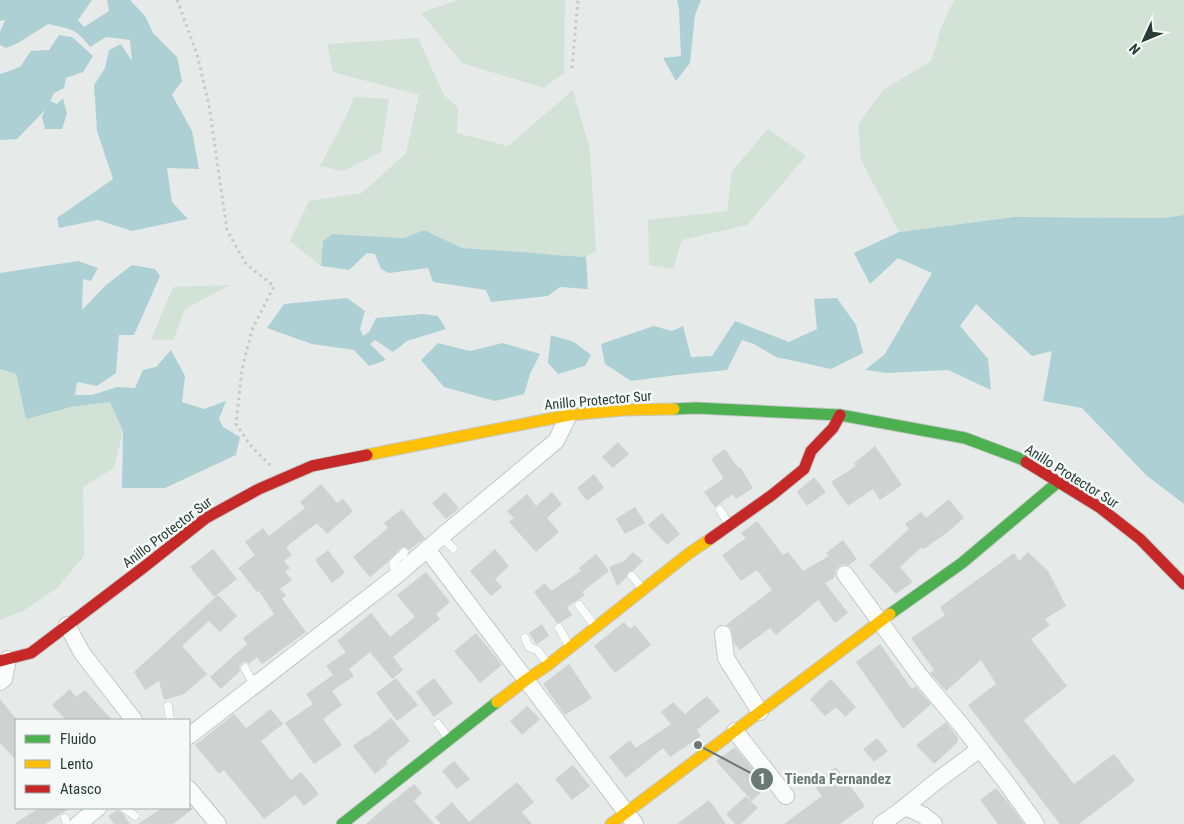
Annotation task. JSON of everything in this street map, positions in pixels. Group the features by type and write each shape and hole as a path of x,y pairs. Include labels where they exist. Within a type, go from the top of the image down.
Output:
{"street":[{"name":"Anillo Protector Sur","path":"4,660 30,653 206,518 259,489 312,466 569,415 623,410 696,408 840,416 965,438 1021,459 1099,508 1140,539 1184,584"},
{"path":"190,735 396,576 556,441 569,415"},
{"path":"342,824 390,793 450,740 570,646 596,628 614,609 644,590 688,554 729,525 753,504 804,469 811,451 833,428 840,416"},
{"path":"611,824 631,818 735,731 881,621 966,560 1058,482"},
{"path":"427,549 631,818"},
{"path":"845,574 920,676 980,749 1012,779 1036,824"},
{"path":"67,625 82,654 133,719"},
{"path":"723,634 726,658 760,712"},
{"path":"0,682 4,679 4,660"},
{"path":"735,731 786,796"},
{"path":"881,824 980,749"},
{"path":"190,790 218,824"},
{"path":"905,807 923,815 934,824"}],"lane":[{"path":"720,510 729,525"},
{"path":"440,538 454,548"},
{"path":"396,576 393,563 403,556 404,552"},
{"path":"632,576 644,590"},
{"path":"578,605 596,628"},
{"path":"559,628 570,646"},
{"path":"525,638 529,647 537,650 548,665"},
{"path":"245,668 254,686"},
{"path":"168,706 170,719"},
{"path":"438,724 450,740"},
{"path":"125,809 135,816"}],"path":[{"path":"177,0 197,54 209,104 228,230 246,264 274,286 252,330 242,369 236,424 250,445 283,479"},
{"path":"572,68 578,0"}],"green space":[{"path":"458,0 565,0 564,73 544,88 462,63 421,13"},
{"path":"954,0 1184,0 1184,215 1163,218 1014,217 899,232 861,160 858,125 883,90 931,61 941,28"},
{"path":"418,38 444,95 458,108 457,133 508,146 573,90 590,150 596,251 586,257 462,248 424,230 404,238 332,234 323,241 321,266 290,241 309,201 362,193 406,153 419,95 333,72 327,44"},
{"path":"354,97 389,99 381,152 343,171 320,166 345,119"},
{"path":"768,129 806,156 747,225 682,240 673,269 649,265 648,220 727,211 732,171"},
{"path":"230,285 185,309 173,340 151,340 173,287"},
{"path":"0,369 16,374 22,401 71,407 110,402 123,431 114,468 83,487 84,556 57,588 23,611 0,620"}],"water":[{"path":"0,0 92,0 78,20 84,27 109,11 107,0 130,0 145,16 153,33 177,57 182,81 172,95 192,131 199,169 167,168 172,202 188,219 132,231 98,220 59,228 57,218 113,179 97,131 94,85 105,68 109,50 121,44 132,61 130,40 106,37 90,47 81,36 72,30 48,24 18,43 6,48 0,45 0,32 5,20 0,21"},
{"path":"677,0 701,0 695,15 690,63 676,81 663,58 681,56"},
{"path":"59,35 72,37 93,56 83,72 66,78 64,88 54,93 50,101 57,104 63,98 67,114 62,129 45,129 42,117 45,110 17,139 0,140 0,74 20,67 31,51 49,50"},
{"path":"1184,215 1184,504 1147,476 1082,408 1043,401 1052,351 1032,356 976,304 960,326 988,359 991,390 948,370 887,373 865,370 885,354 932,273 898,258 870,284 854,253 899,232 1014,217 1163,218"},
{"path":"424,230 462,248 586,257 588,289 560,287 548,296 491,302 486,290 433,282 428,268 389,273 381,269 375,254 367,253 349,270 321,266 323,241 332,234 404,238"},
{"path":"78,261 98,268 91,281 83,279 82,310 106,285 132,265 155,269 160,276 134,335 119,335 116,373 97,386 77,382 75,395 92,395 117,387 135,388 143,370 156,367 171,350 185,376 182,402 204,409 226,401 219,419 223,427 240,437 236,455 165,488 122,488 123,431 110,402 71,407 26,419 16,374 0,369 0,273"},
{"path":"347,298 365,311 360,329 363,336 369,332 376,318 423,314 438,316 446,329 407,341 393,352 375,340 370,344 386,360 369,366 354,350 312,344 267,328 284,304"},
{"path":"837,298 856,325 863,353 831,369 776,357 754,344 742,340 727,370 631,381 605,364 601,344 654,326 672,331 683,326 691,357 712,356 735,321 789,342 817,329 814,299"},
{"path":"551,335 574,342 591,355 585,366 558,374 548,363"},
{"path":"438,343 470,351 503,343 540,354 530,374 524,394 495,401 444,387 421,360"}],"building":[{"path":"618,442 629,454 613,468 602,457"},
{"path":"875,446 902,485 880,500 873,489 848,506 831,482 856,466 854,463"},
{"path":"725,449 738,468 740,467 753,488 736,499 733,494 715,507 704,492 723,479 711,459"},
{"path":"594,474 604,488 587,501 577,488"},
{"path":"814,477 826,492 807,506 797,492"},
{"path":"321,484 337,503 343,499 353,511 327,534 317,523 286,547 292,555 284,561 290,568 285,572 292,580 280,589 286,595 282,599 306,632 262,664 257,657 249,664 246,662 242,663 239,667 240,671 221,689 210,677 247,644 243,638 274,614 259,591 257,592 238,568 255,555 245,542 263,528 269,536 305,508 300,502"},
{"path":"445,492 459,508 446,519 432,503"},
{"path":"552,492 562,504 547,518 559,532 536,552 509,522 514,518 507,511 527,494 536,506"},
{"path":"949,499 964,518 924,549 922,547 900,567 913,582 896,594 869,565 909,529 905,524 921,512 926,518"},
{"path":"635,507 645,523 625,534 616,519"},
{"path":"402,509 425,538 409,550 405,547 401,548 370,577 353,557 388,528 384,523"},
{"path":"662,513 680,534 667,545 648,525"},
{"path":"757,521 783,555 788,552 803,571 829,556 826,553 843,540 857,559 849,565 843,564 839,566 834,578 825,583 848,613 835,623 818,600 776,635 770,628 740,650 734,643 731,628 726,625 772,590 757,570 741,581 722,555 746,538 741,533"},
{"path":"213,549 237,579 214,597 190,567"},
{"path":"495,549 509,566 495,579 502,587 491,596 470,571"},
{"path":"328,550 345,573 332,583 315,560"},
{"path":"633,552 643,561 633,571 628,572 627,577 617,586 609,567 624,561"},
{"path":"1028,552 1048,571 1066,606 1045,619 1050,625 1031,639 1067,686 1024,720 1074,784 1114,754 1135,781 1079,824 1060,824 968,705 996,684 981,660 946,691 930,673 934,670 911,638 945,615 940,607 1014,553 1019,561"},
{"path":"596,554 609,571 582,592 585,595 567,607 572,615 557,623 534,592 545,583 551,591 581,571 579,568"},
{"path":"426,572 450,602 436,614 440,619 393,657 403,670 392,679 370,652 349,669 354,676 332,691 342,705 323,719 342,745 314,764 285,723 313,704 306,694 333,675 326,666 346,652 337,641 371,613 390,637 415,617 397,595"},
{"path":"218,595 237,616 220,632 209,621 182,646 207,674 184,694 164,700 159,681 145,690 134,672"},
{"path":"624,622 630,629 635,625 651,645 615,673 594,646"},
{"path":"542,624 549,636 536,644 529,633"},
{"path":"476,633 502,665 480,683 454,651"},
{"path":"880,644 912,689 915,686 931,704 903,729 856,662"},
{"path":"569,664 592,698 565,715 543,684"},
{"path":"396,678 418,705 397,721 376,693"},
{"path":"434,678 453,703 434,717 416,692"},
{"path":"831,679 856,707 845,717 836,707 825,716 810,699"},
{"path":"70,689 76,697 85,690 111,719 65,719 52,705"},
{"path":"707,696 720,711 697,730 701,736 670,757 663,748 626,778 609,757 630,740 636,748 671,724 661,712 673,702 685,714"},
{"path":"0,699 16,719 15,759 0,743"},
{"path":"527,706 540,719 522,735 510,721"},
{"path":"271,709 283,724 261,741 291,780 301,772 319,794 304,806 295,795 264,819 224,770 219,774 195,745 234,714 246,728"},
{"path":"391,718 410,741 386,761 388,763 375,774 353,746"},
{"path":"946,722 958,738 957,743 934,764 916,745"},
{"path":"877,738 888,751 874,762 863,749"},
{"path":"735,747 767,787 752,801 716,761"},
{"path":"454,761 470,779 457,789 442,771"},
{"path":"573,765 590,786 572,800 555,779"},
{"path":"836,767 865,806 840,824 784,824 822,796 813,784"},
{"path":"517,782 534,802 522,812 532,824 441,824 435,817 452,802 469,822"},
{"path":"414,784 422,793 414,801 434,824 366,824 384,808"},
{"path":"996,788 1024,824 998,824 980,800"},
{"path":"746,796 758,808 741,824 735,824 726,814"},
{"path":"709,800 726,824 677,824"},
{"path":"37,809 68,809 45,824 14,824"},
{"path":"119,809 130,824 114,824 108,816"},
{"path":"160,809 193,809 173,824 138,824"}],"traffic: fast":[{"path":"674,409 696,408 840,415 965,438 1026,462"},
{"path":"890,614 962,563 1058,482"},
{"path":"342,824 497,702"}],"traffic: slow":[{"path":"367,455 569,415 623,410 674,409"},
{"path":"497,702 548,665 688,554 710,539"},
{"path":"611,824 890,614"}],"traffic: jam":[{"path":"710,539 772,495 804,469 811,451 833,428 840,415"},
{"path":"0,661 31,653 206,518 259,489 312,466 367,455"},
{"path":"1026,462 1099,507 1140,539 1184,584"}],"place":[{"name":"Tienda Fernandez","path":"698,745"}]}
